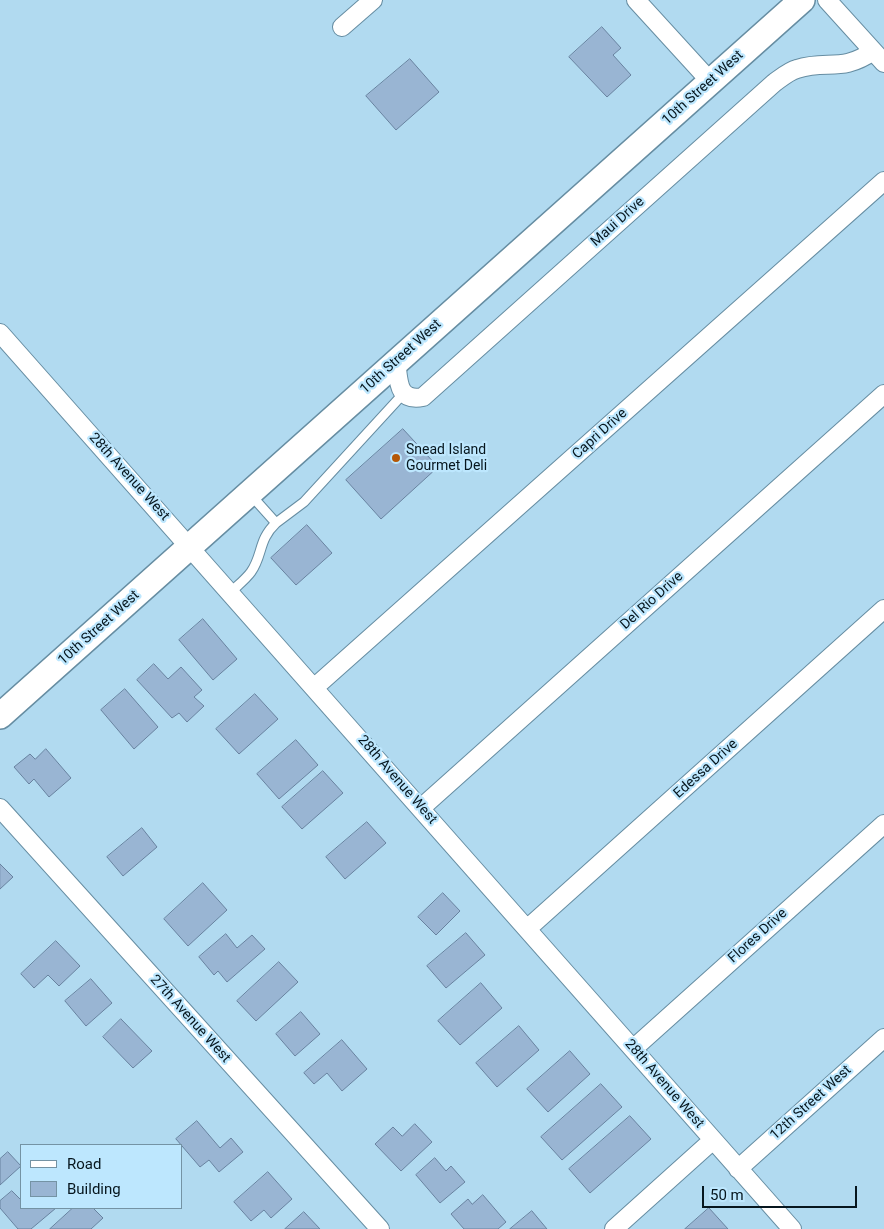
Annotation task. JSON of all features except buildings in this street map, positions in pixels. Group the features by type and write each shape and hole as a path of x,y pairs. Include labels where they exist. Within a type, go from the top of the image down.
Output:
{"street":[{"path":"342,27 373,0"},
{"path":"636,0 710,81"},
{"name":"10th Street West","path":"0,716 802,0"},
{"path":"828,0 879,57"},
{"name":"Maui Drive","path":"404,393 410,398 423,397 774,83 796,69 811,66 834,66 879,57"},
{"name":"Capri Drive","path":"315,687 884,181"},
{"name":"28th Avenue West","path":"0,333 315,687 792,1229"},
{"path":"396,361 398,382 404,393"},
{"name":"Del Rio Drive","path":"421,808 884,394"},
{"name":"Edessa Drive","path":"527,928 884,609"},
{"name":"27th Avenue West","path":"0,808 380,1229"},
{"name":"Flores Drive","path":"633,1049 884,824"},
{"name":"12th Street West","path":"738,1168 884,1038"},
{"path":"614,1229 713,1140"}],"lane":[{"path":"231,592 251,572 268,531 304,502 404,393"},
{"path":"250,494 276,523"}],"place":[{"name":"Snead Island Gourmet Deli","path":"396,458"}]}
